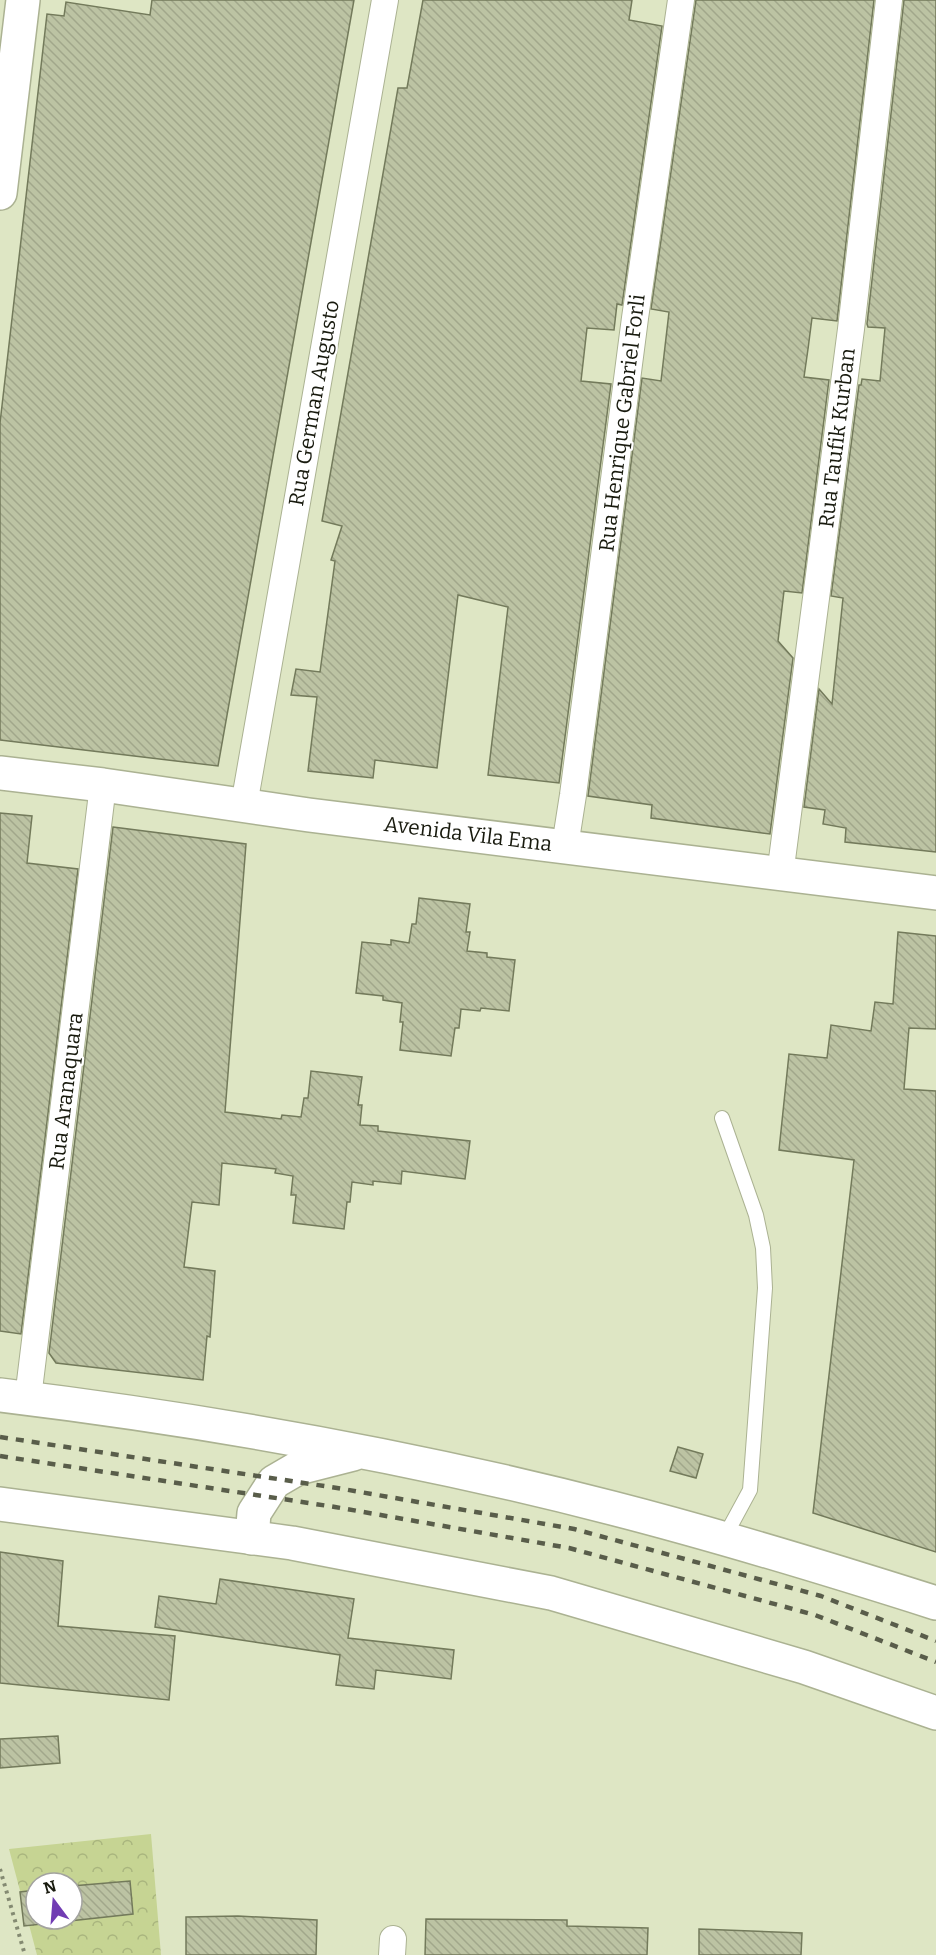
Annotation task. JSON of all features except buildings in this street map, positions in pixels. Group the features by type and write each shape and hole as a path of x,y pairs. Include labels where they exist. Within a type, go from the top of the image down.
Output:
{"main road":[{"path":"0,193 23,0"},
{"name":"Avenida Vila Ema","path":"0,773 103,785 309,816 565,846 780,875 936,892"},
{"path":"14,1396 278,1435 610,1507 724,1538 936,1603"},
{"path":"252,1538 254,1513 274,1482 298,1468 364,1452"},
{"path":"0,1504 303,1545 551,1593 804,1667 936,1713"}],"street":[{"name":"Rua German Augusto","path":"244,805 385,0"},
{"name":"Rua Henrique Gabriel Forli","path":"565,846 635,318 681,0"},
{"name":"Rua Taufik Kurban","path":"780,875 851,329 889,0"},
{"name":"Rua Aranaquara","path":"14,1396 103,785"}],"lane":[{"path":"722,1118 756,1215 763,1248 765,1288 750,1490 724,1538"}],"path":[{"path":"0,1869 25,1955"}],"green space":[{"path":"151,1834 161,1955 37,1955 31,1931 84,1931 84,1871 24,1871 24,1906 9,1849"}],"railway":[{"path":"0,1437 337,1488 574,1529 821,1596 936,1641"},
{"path":"0,1456 335,1507 569,1548 815,1615 936,1662"}]}
